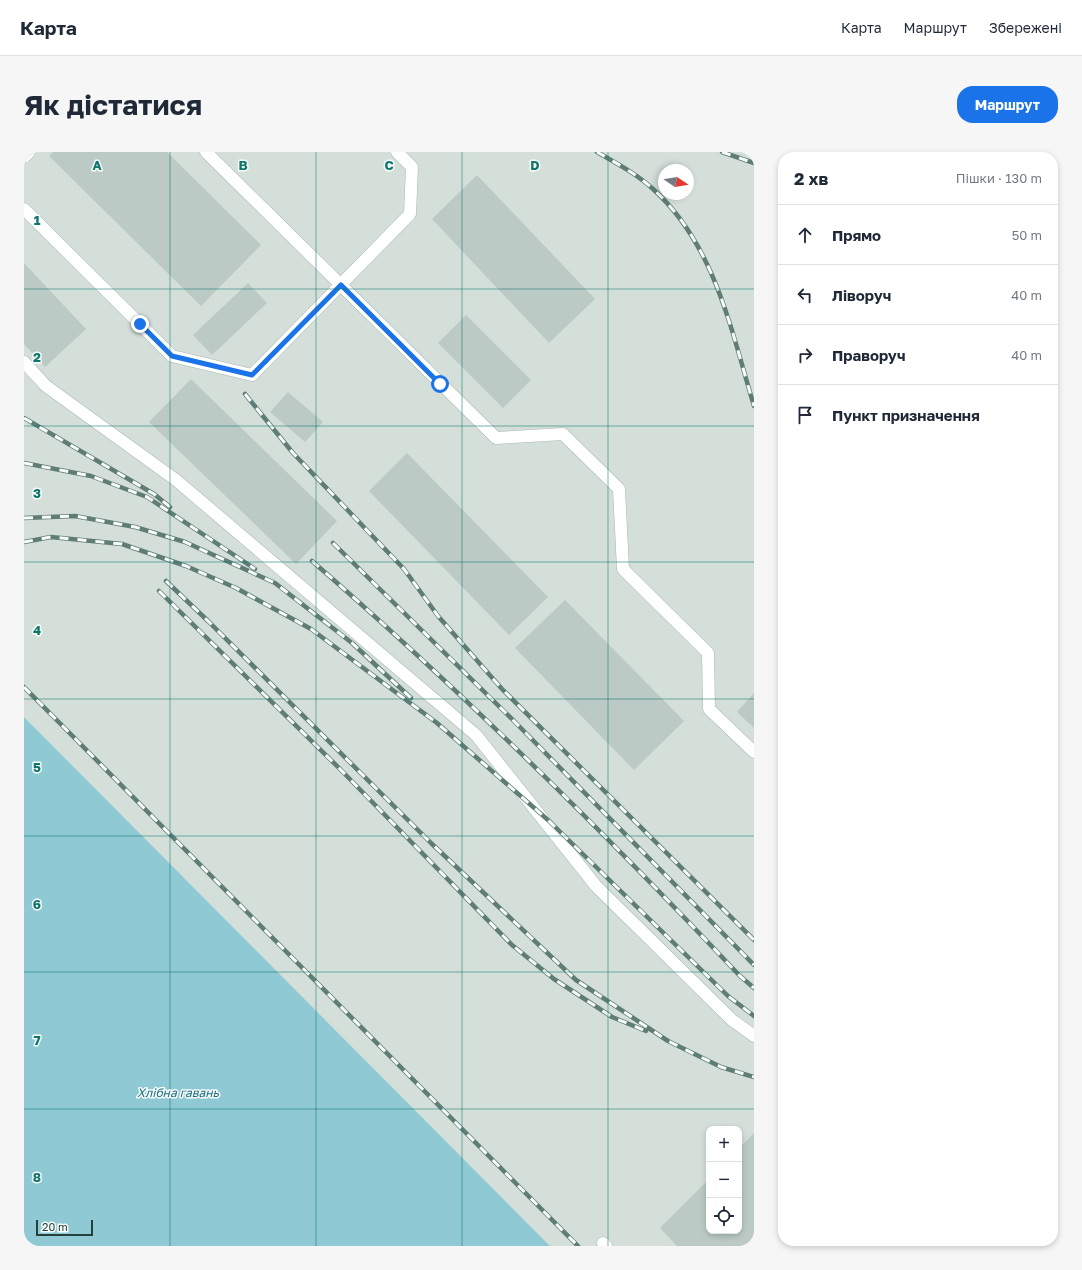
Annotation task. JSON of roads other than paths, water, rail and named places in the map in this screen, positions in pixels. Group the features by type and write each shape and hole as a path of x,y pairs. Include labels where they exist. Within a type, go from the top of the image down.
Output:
{"lane":[{"path":"24,157 29,152"},
{"path":"206,152 496,438 563,434 619,489 623,569 708,653 709,709 754,752"},
{"path":"24,209 172,356 252,375 410,214 412,167 397,152"},
{"path":"24,362 46,386 176,480 476,735 596,886 732,1020 754,1036"}],"water":[{"name":"Хлібна гавань","path":"24,717 550,1246 24,1246"}],"railway":[{"path":"597,152 633,174 653,189 674,211 692,236 706,262 718,290 754,406"},
{"path":"722,152 754,163"},
{"path":"245,394 293,453 404,569 438,616 502,689 754,940"},
{"path":"24,418 154,494 170,507"},
{"path":"24,463 91,476 147,497 255,569"},
{"path":"24,518 75,516 135,527 185,542 275,583 352,643 411,698"},
{"path":"24,542 51,537 122,544 186,566 236,588 311,629 437,723 548,820 728,996 754,1016"},
{"path":"333,543 512,719 754,965"},
{"path":"312,561 423,660 531,763 584,815 740,976 754,988"},
{"path":"166,581 431,843 576,980 668,1041 721,1067 754,1077"},
{"path":"159,591 338,767 512,945 554,979 612,1017 646,1031"},
{"path":"24,687 578,1246"}]}
